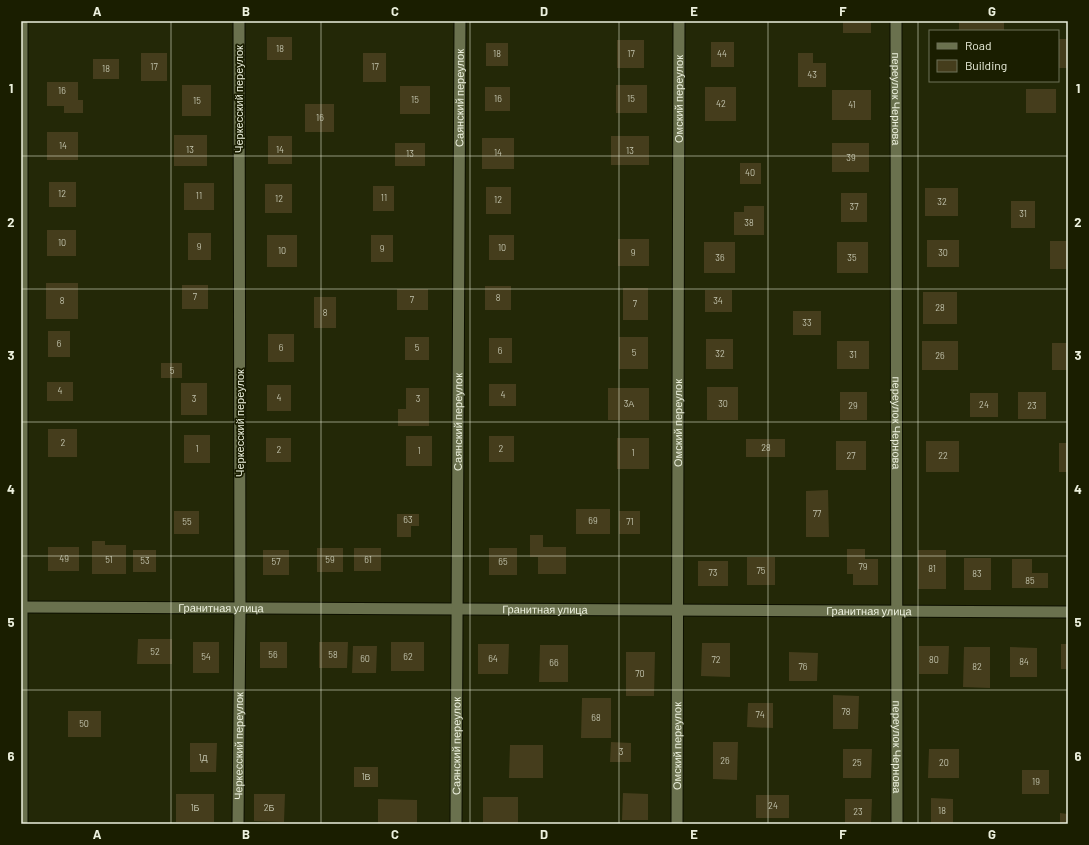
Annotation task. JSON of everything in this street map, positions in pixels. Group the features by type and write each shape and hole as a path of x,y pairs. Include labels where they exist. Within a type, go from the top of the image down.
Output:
{"street":[{"path":"22,21 22,824"},
{"name":"Черкесский переулок","path":"238,824 240,608 239,21"},
{"name":"Саянский переулок","path":"456,824 460,21"},
{"name":"Омский переулок","path":"677,824 679,21"},
{"name":"переулок Чернова","path":"896,21 897,824"},
{"name":"Гранитная улица","path":"21,607 1068,612"}],"building":[{"path":"843,21 871,21 871,33 843,33"},
{"path":"959,21 1004,21 1004,30 959,30"},
{"path":"267,37 292,37 292,60 267,60"},
{"path":"1059,39 1068,39 1068,68 1059,68"},
{"path":"617,40 644,40 644,68 617,68"},
{"path":"711,42 734,42 734,67 711,67"},
{"path":"486,43 508,43 508,66 486,66"},
{"path":"141,53 167,53 167,81 141,81"},
{"path":"363,53 386,53 386,82 363,82"},
{"path":"798,53 813,53 813,63 826,63 826,87 798,87"},
{"path":"93,59 119,59 119,79 93,79"},
{"path":"47,82 78,82 78,100 83,100 83,113 64,113 64,106 47,106"},
{"path":"182,85 211,85 211,116 182,116"},
{"path":"616,85 647,85 647,113 616,113"},
{"path":"400,86 430,86 430,114 400,114"},
{"path":"485,87 510,87 510,111 485,111"},
{"path":"705,87 736,87 736,121 705,121"},
{"path":"1026,89 1056,89 1056,113 1026,113"},
{"path":"832,90 871,90 871,120 832,120"},
{"path":"305,104 334,104 334,132 305,132"},
{"path":"47,132 78,132 78,160 47,160"},
{"path":"174,135 207,135 207,166 174,166"},
{"path":"268,136 292,136 292,164 268,164"},
{"path":"611,136 649,136 649,165 611,165"},
{"path":"482,138 514,138 514,169 482,169"},
{"path":"395,143 425,143 425,166 395,166"},
{"path":"832,143 869,143 869,172 832,172"},
{"path":"740,163 761,163 761,184 740,184"},
{"path":"49,182 76,182 76,207 49,207"},
{"path":"184,183 214,183 214,210 184,210"},
{"path":"265,184 292,184 292,213 265,213"},
{"path":"373,186 394,186 394,211 373,211"},
{"path":"486,187 511,187 511,214 486,214"},
{"path":"925,188 958,188 958,216 925,216"},
{"path":"841,193 867,193 867,222 841,222"},
{"path":"1011,201 1035,201 1035,228 1011,228"},
{"path":"744,206 764,206 764,235 734,235 734,212 744,212"},
{"path":"47,230 76,230 76,256 47,256"},
{"path":"188,233 211,233 211,260 188,260"},
{"path":"267,235 297,235 297,267 267,267"},
{"path":"371,235 393,235 393,262 371,262"},
{"path":"489,235 514,235 514,260 489,260"},
{"path":"618,239 649,239 649,266 618,266"},
{"path":"927,240 959,240 959,267 927,267"},
{"path":"1050,241 1068,241 1068,269 1050,269"},
{"path":"704,242 735,242 735,273 704,273"},
{"path":"837,242 868,242 868,273 837,273"},
{"path":"46,283 78,283 78,319 46,319"},
{"path":"182,285 208,285 208,309 182,309"},
{"path":"485,286 511,286 511,310 485,310"},
{"path":"623,288 648,288 648,320 623,320"},
{"path":"397,289 428,289 428,310 397,310"},
{"path":"705,290 732,290 732,312 705,312"},
{"path":"923,292 957,292 957,324 923,324"},
{"path":"314,297 336,297 336,328 314,328"},
{"path":"793,311 821,311 821,335 793,335"},
{"path":"48,331 70,331 70,357 48,357"},
{"path":"268,334 294,334 294,362 268,362"},
{"path":"405,337 429,337 429,360 405,360"},
{"path":"619,337 648,337 648,369 619,369"},
{"path":"489,338 512,338 512,363 489,363"},
{"path":"706,339 733,339 733,369 706,369"},
{"path":"837,341 869,341 869,369 837,369"},
{"path":"922,341 958,341 958,370 922,370"},
{"path":"1052,343 1068,343 1068,370 1052,370"},
{"path":"161,363 182,363 182,378 161,378"},
{"path":"47,382 73,382 73,401 47,401"},
{"path":"181,383 207,383 207,415 181,415"},
{"path":"489,384 516,384 516,406 489,406"},
{"path":"267,385 291,385 291,411 267,411"},
{"path":"707,387 738,387 738,420 707,420"},
{"path":"406,388 429,388 429,426 398,426 398,409 406,409"},
{"path":"608,388 649,388 649,420 608,420"},
{"path":"840,392 867,392 867,420 840,420"},
{"path":"1018,392 1046,392 1046,419 1018,419"},
{"path":"970,393 998,393 998,417 970,417"},
{"path":"48,429 77,429 77,457 48,457"},
{"path":"184,435 210,435 210,463 184,463"},
{"path":"406,436 432,436 432,466 406,466"},
{"path":"489,436 514,436 514,462 489,462"},
{"path":"266,438 291,438 291,462 266,462"},
{"path":"617,438 649,438 649,469 617,469"},
{"path":"746,439 785,439 785,457 746,457"},
{"path":"836,441 866,441 866,470 836,470"},
{"path":"926,441 959,441 959,472 926,472"},
{"path":"1059,443 1068,443 1068,472 1059,472"},
{"path":"828,490 829,537 806,537 806,491"},
{"path":"576,509 610,509 610,534 576,534"},
{"path":"174,511 199,511 199,534 174,534"},
{"path":"619,511 640,511 640,534 619,534"},
{"path":"397,514 419,514 419,526 411,526 411,537 397,537"},
{"path":"530,535 543,535 543,547 566,547 566,574 538,574 538,557 530,557"},
{"path":"92,541 105,541 105,545 126,545 126,574 92,574"},
{"path":"48,547 79,547 79,571 48,571"},
{"path":"317,548 343,548 343,572 317,572"},
{"path":"354,548 381,548 381,571 354,571"},
{"path":"489,548 517,548 517,575 489,575"},
{"path":"847,549 865,549 865,559 878,559 878,585 853,585 853,574 847,574"},
{"path":"133,550 156,550 156,572 133,572"},
{"path":"263,550 289,550 289,575 263,575"},
{"path":"918,550 946,550 946,589 918,589"},
{"path":"747,557 775,557 775,585 747,585"},
{"path":"964,558 991,558 991,590 964,590"},
{"path":"1012,559 1032,559 1032,573 1048,573 1048,588 1012,588"},
{"path":"698,561 728,561 728,586 698,586"},
{"path":"138,639 172,639 172,664 137,664"},
{"path":"193,642 219,642 219,673 193,673"},
{"path":"260,642 287,642 287,668 260,668"},
{"path":"319,642 348,642 347,668 319,668"},
{"path":"391,642 424,642 424,671 391,671"},
{"path":"702,643 730,643 730,677 701,676"},
{"path":"478,644 509,644 508,674 478,674"},
{"path":"1061,644 1068,644 1068,669 1061,669"},
{"path":"540,645 568,645 568,682 539,682"},
{"path":"353,646 377,646 376,673 352,673"},
{"path":"919,646 949,646 948,674 919,674"},
{"path":"964,647 990,647 990,688 963,687"},
{"path":"1010,647 1037,648 1037,677 1010,677"},
{"path":"626,652 655,652 654,696 626,696"},
{"path":"789,652 818,653 817,681 789,681"},
{"path":"833,695 859,696 858,729 833,729"},
{"path":"582,698 611,698 611,738 581,738"},
{"path":"748,703 773,703 773,728 747,727"},
{"path":"68,711 101,711 101,737 68,737"},
{"path":"611,742 631,743 631,762 610,762"},
{"path":"713,742 738,742 737,780 713,779"},
{"path":"190,743 217,743 216,772 190,772"},
{"path":"510,745 543,745 543,778 509,778"},
{"path":"843,749 872,749 871,778 843,778"},
{"path":"929,749 959,749 959,778 928,778"},
{"path":"354,767 378,767 378,787 354,787"},
{"path":"1022,770 1049,770 1049,794 1022,794"},
{"path":"623,793 648,794 648,820 622,820"},
{"path":"176,794 214,794 214,822 176,822"},
{"path":"254,794 285,794 284,822 254,821"},
{"path":"756,795 789,795 789,818 756,818"},
{"path":"483,797 518,797 518,824 483,824"},
{"path":"931,798 953,799 953,823 931,823"},
{"path":"378,799 417,800 417,824 378,824"},
{"path":"845,799 872,799 871,824 845,824"},
{"path":"1060,813 1068,814 1068,824 1060,824"}]}
